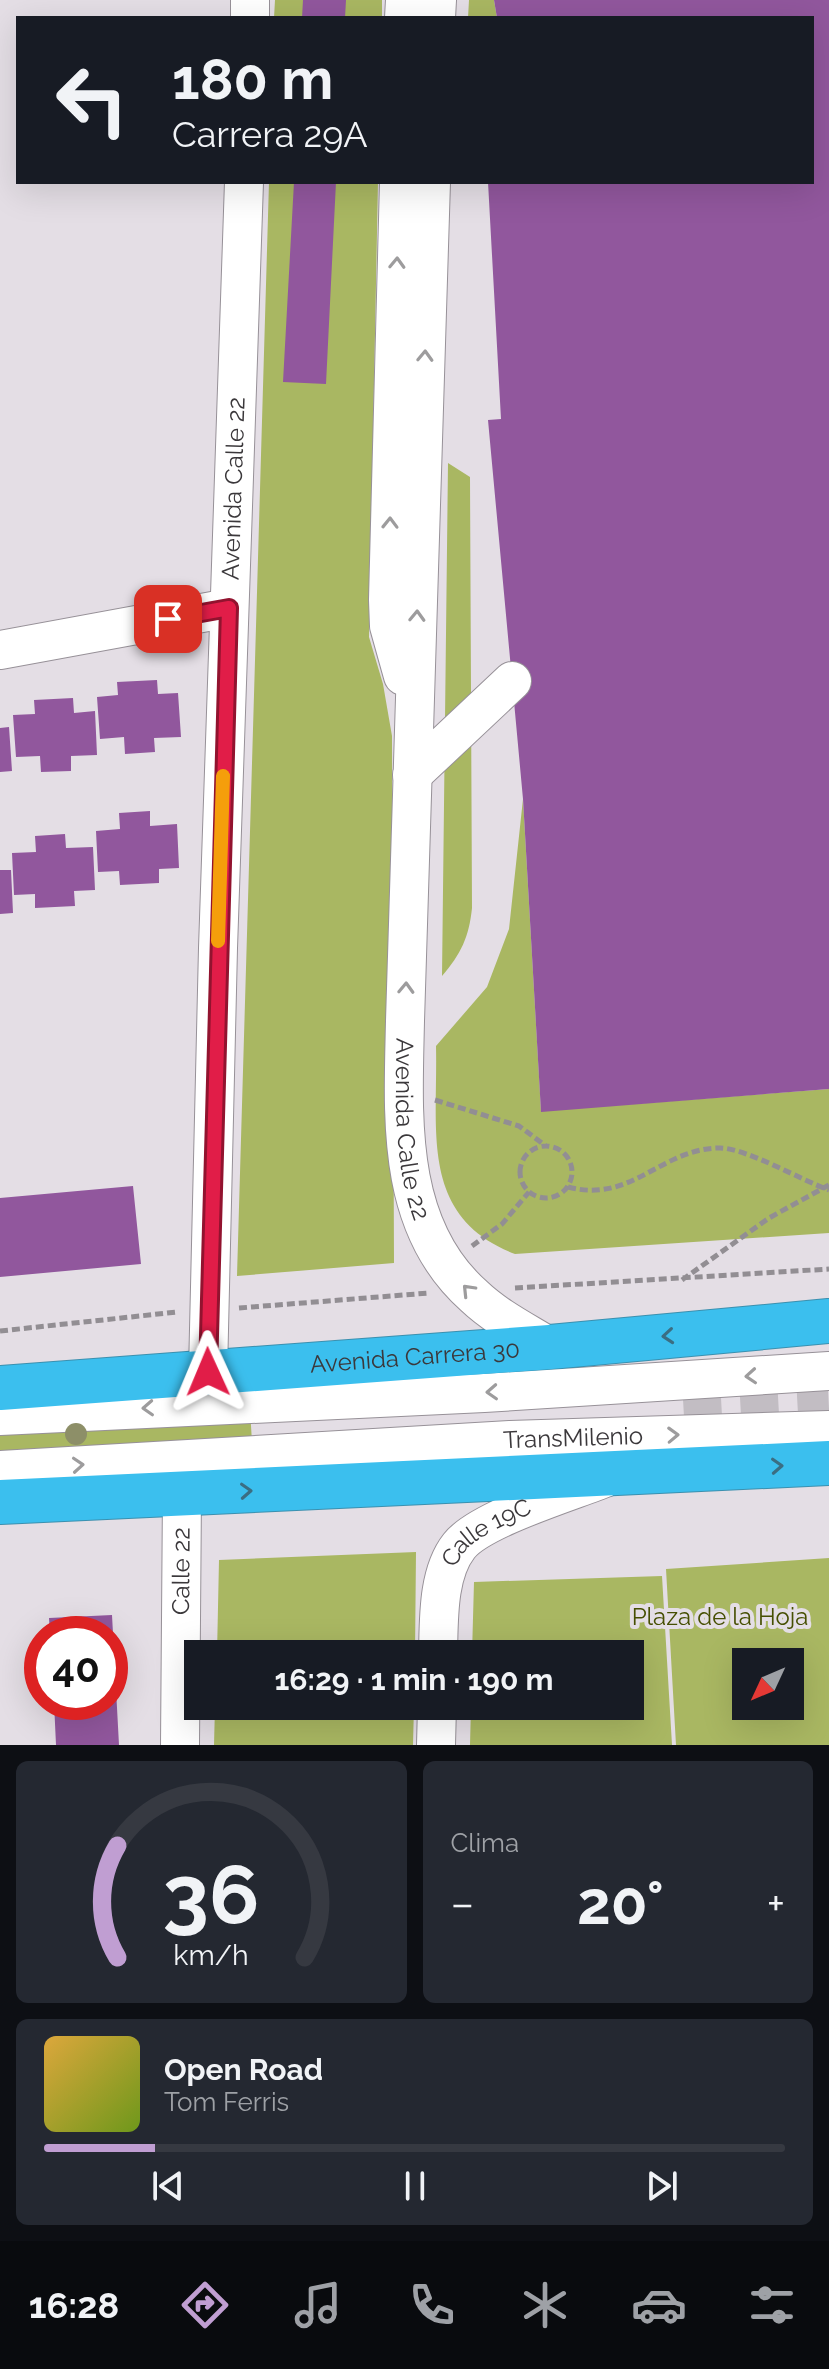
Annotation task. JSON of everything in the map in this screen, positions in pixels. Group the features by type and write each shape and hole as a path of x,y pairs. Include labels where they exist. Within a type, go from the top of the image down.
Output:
{"highway":[{"name":"Avenida Carrera 30","path":"0,1388 550,1347 829,1321"},
{"path":"0,1502 829,1463"}],"street":[{"name":"Avenida Calle 22","path":"208,1372 244,184"},
{"name":"Avenida Calle 22","path":"399,184 388,600 395,649 414,709"},
{"name":"Avenida Calle 22","path":"431,184 404,1088 409,1174 415,1202 441,1255 467,1290 501,1317 550,1347"},
{"path":"0,650 229,608"},
{"path":"412,775 512,681"},
{"name":"TransMilenio","path":"0,1416 829,1371"},
{"name":"TransMilenio","path":"316,1451 454,1418 317,1401"},
{"name":"TransMilenio","path":"0,1470 510,1440 829,1430"},
{"name":"Calle 19C","path":"438,1640 446,1574 459,1546 485,1526 615,1474"},
{"name":"Calle 22","path":"180,1745 182,1493"},
{"path":"436,1745 437,1720"}],"path":[{"path":"404,1088 519,1126 547,1146 562,1152 571,1165 568,1187"},
{"path":"547,1146 538,1147 524,1158 521,1176 529,1192 549,1198 568,1187 586,1192 621,1187 686,1154 723,1148 827,1188"},
{"path":"682,1280 769,1218 827,1188"},
{"path":"441,1255 453,1255 484,1238 502,1224 529,1192"},
{"path":"0,1331 208,1310 467,1290 682,1280 829,1269"}],"green space":[{"path":"275,0 382,0 382,16 274,16"},
{"path":"469,0 494,0 497,16 468,16"},
{"path":"269,184 378,184 369,637 383,684 392,736 394,1263 237,1276"},
{"path":"448,463 470,477 472,908 463,945 442,976"},
{"path":"523,799 541,1111 829,1089 829,1233 515,1254 484,1238 462,1218 448,1195 440,1168 436,1046 487,987 509,929"},
{"path":"250,1410 252,1442 0,1461 0,1428"},
{"path":"416,1552 415,1640 217,1640 219,1560"},
{"name":"Plaza de la Hoja","path":"829,1558 829,1745 676,1745 666,1569"},
{"path":"662,1576 672,1745 470,1745 471,1720 644,1720 644,1640 472,1640 474,1582"},
{"path":"215,1720 414,1720 413,1745 214,1745"}],"building":[{"path":"303,0 346,0 345,16 302,16"},
{"path":"494,0 829,0 829,1089 541,1112 523,799 488,420 501,419 488,184 814,184 814,16 497,16"},
{"path":"294,184 336,184 326,384 283,382"},
{"path":"157,680 158,694 178,693 181,737 154,738 155,752 125,754 124,737 100,739 97,697 118,695 117,682"},
{"path":"73,698 74,713 95,711 97,755 71,756 71,771 41,772 40,756 16,757 13,715 35,714 34,700"},
{"path":"9,727 12,771 0,772 0,728"},
{"path":"150,811 150,826 177,824 179,868 159,869 159,883 120,885 119,871 98,872 96,831 120,829 119,813"},
{"path":"65,834 66,848 93,847 95,890 74,891 75,906 35,908 35,894 14,895 12,853 36,852 35,836"},
{"path":"0,870 11,870 13,913 0,914"},
{"path":"133,1186 141,1264 0,1277 0,1198"},
{"path":"55,1720 118,1720 119,1745 56,1745"}],"tunnel":[{"path":"684,1417 829,1409"}],"slow traffic":[{"path":"218,941 223,776"}],"route":[{"path":"168,619 229,608 208,1372"}]}
